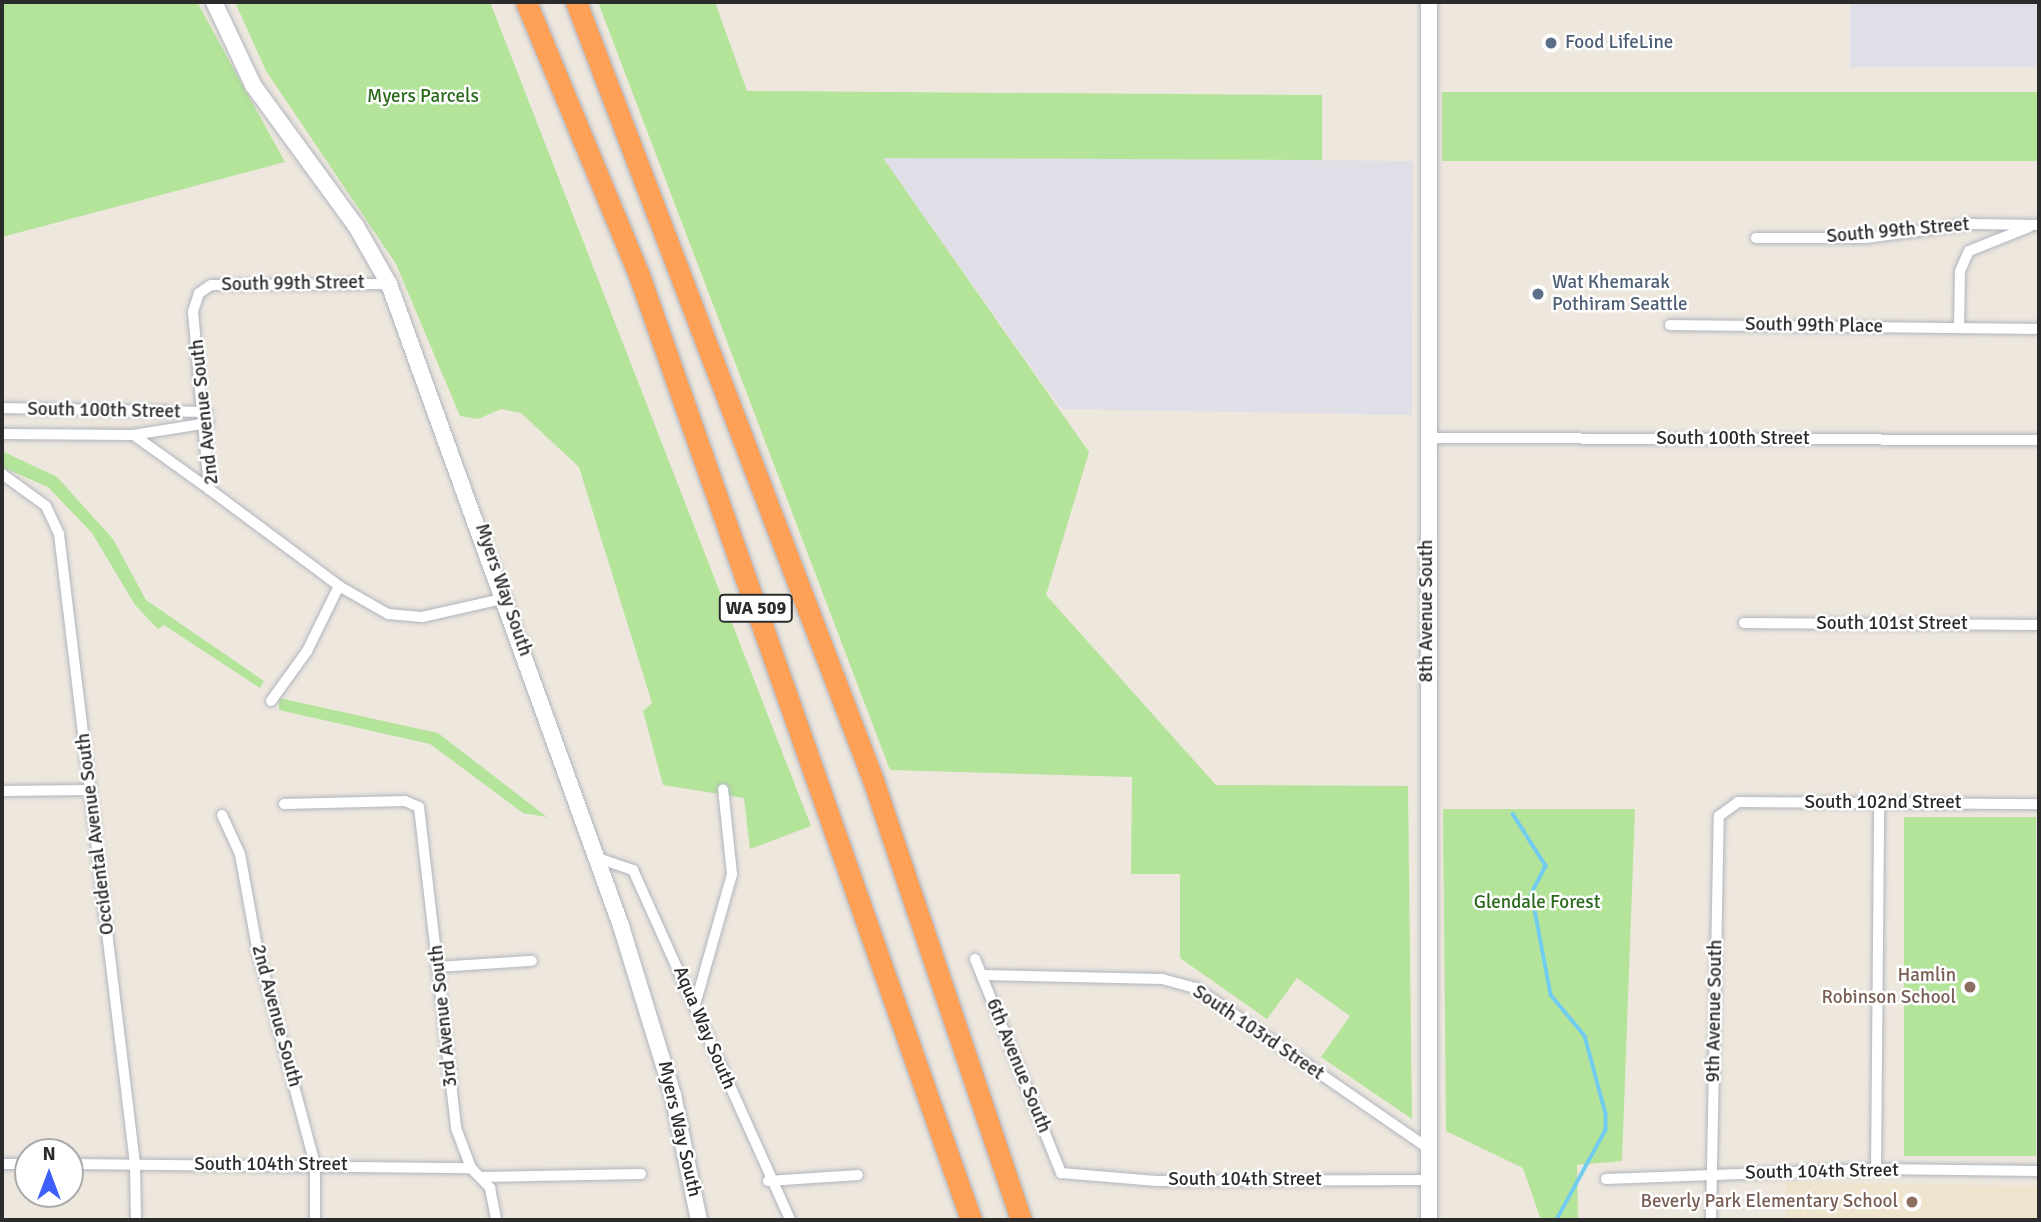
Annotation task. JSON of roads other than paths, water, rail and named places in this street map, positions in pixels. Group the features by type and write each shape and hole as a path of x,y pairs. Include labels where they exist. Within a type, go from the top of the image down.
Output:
{"highway":[{"name":"WA 509","path":"526,2 639,275 971,1220"},
{"name":"WA 509","path":"576,2 872,777 1021,1220"}],"main road":[{"name":"Myers Way South","path":"214,2 253,85 356,226 389,284 506,598 598,858 670,1084 699,1220"},
{"name":"8th Avenue South","path":"1429,2 1429,1220"}],"street":[{"name":"South 99th Street","path":"1756,238 1865,238 1972,224 2037,225"},
{"path":"1959,328 1960,271 1969,251 2037,225"},
{"name":"South 99th Street","path":"199,293 211,285 389,284"},
{"name":"2nd Avenue South","path":"199,293 193,312 207,417 209,489 339,586"},
{"name":"South 99th Place","path":"1670,325 2039,329"},
{"name":"South 100th Street","path":"2,408 207,417"},
{"name":"South 100th Street","path":"2,434 133,435 207,417"},
{"name":"South 100th Street","path":"133,435 155,445 209,489"},
{"name":"South 100th Street","path":"1427,438 2039,440"},
{"name":"Occidental Avenue South","path":"2,474 33,493 55,521 91,790 135,1164 136,1220"},
{"path":"271,701 307,651 339,586 388,614 410,618 506,598"},
{"name":"South 101st Street","path":"1744,623 2039,625"},
{"path":"695,1004 732,874 723,789"},
{"path":"2,791 91,790"},
{"name":"3rd Avenue South","path":"284,804 414,803 421,812 456,1128 471,1168"},
{"path":"1876,1169 1879,803"},
{"name":"South 102nd Street","path":"1728,806 2039,804"},
{"name":"9th Avenue South","path":"1711,1220 1719,816 1728,806"},
{"name":"2nd Avenue South","path":"222,815 240,854 257,947 315,1164 315,1220"},
{"name":"Aqua Way South","path":"598,858 633,870 695,1004 768,1181 790,1220"},
{"name":"6th Avenue South","path":"975,959 1061,1173"},
{"path":"438,967 532,961"},
{"name":"South 103rd Street","path":"982,975 1162,979 1196,988 1429,1149"},
{"name":"South 104th Street","path":"84,1164 315,1164 471,1168"},
{"path":"471,1168 482,1177 495,1198 496,1220"},
{"name":"South 104th Street","path":"1606,1179 1876,1169 2039,1171"},
{"name":"South 104th Street","path":"1061,1173 1157,1181 1429,1180"},
{"path":"482,1177 642,1174"},
{"path":"768,1181 858,1175"}],"waterway":[{"path":"1513,814 1546,866 1532,894 1551,995 1585,1036 1606,1114 1606,1130 1557,1220"}],"place":[{"name":"Food LifeLine","path":"1551,43"},
{"name":"Wat Khemarak Pothiram Seattle","path":"1538,294"},
{"name":"Hamlin Robinson School","path":"1970,987"},
{"name":"Beverly Park Elementary School","path":"1912,1202"}],"park label":[{"name":"Myers Parcels","path":"423,97"},
{"name":"Glendale Forest","path":"1537,903"}]}
